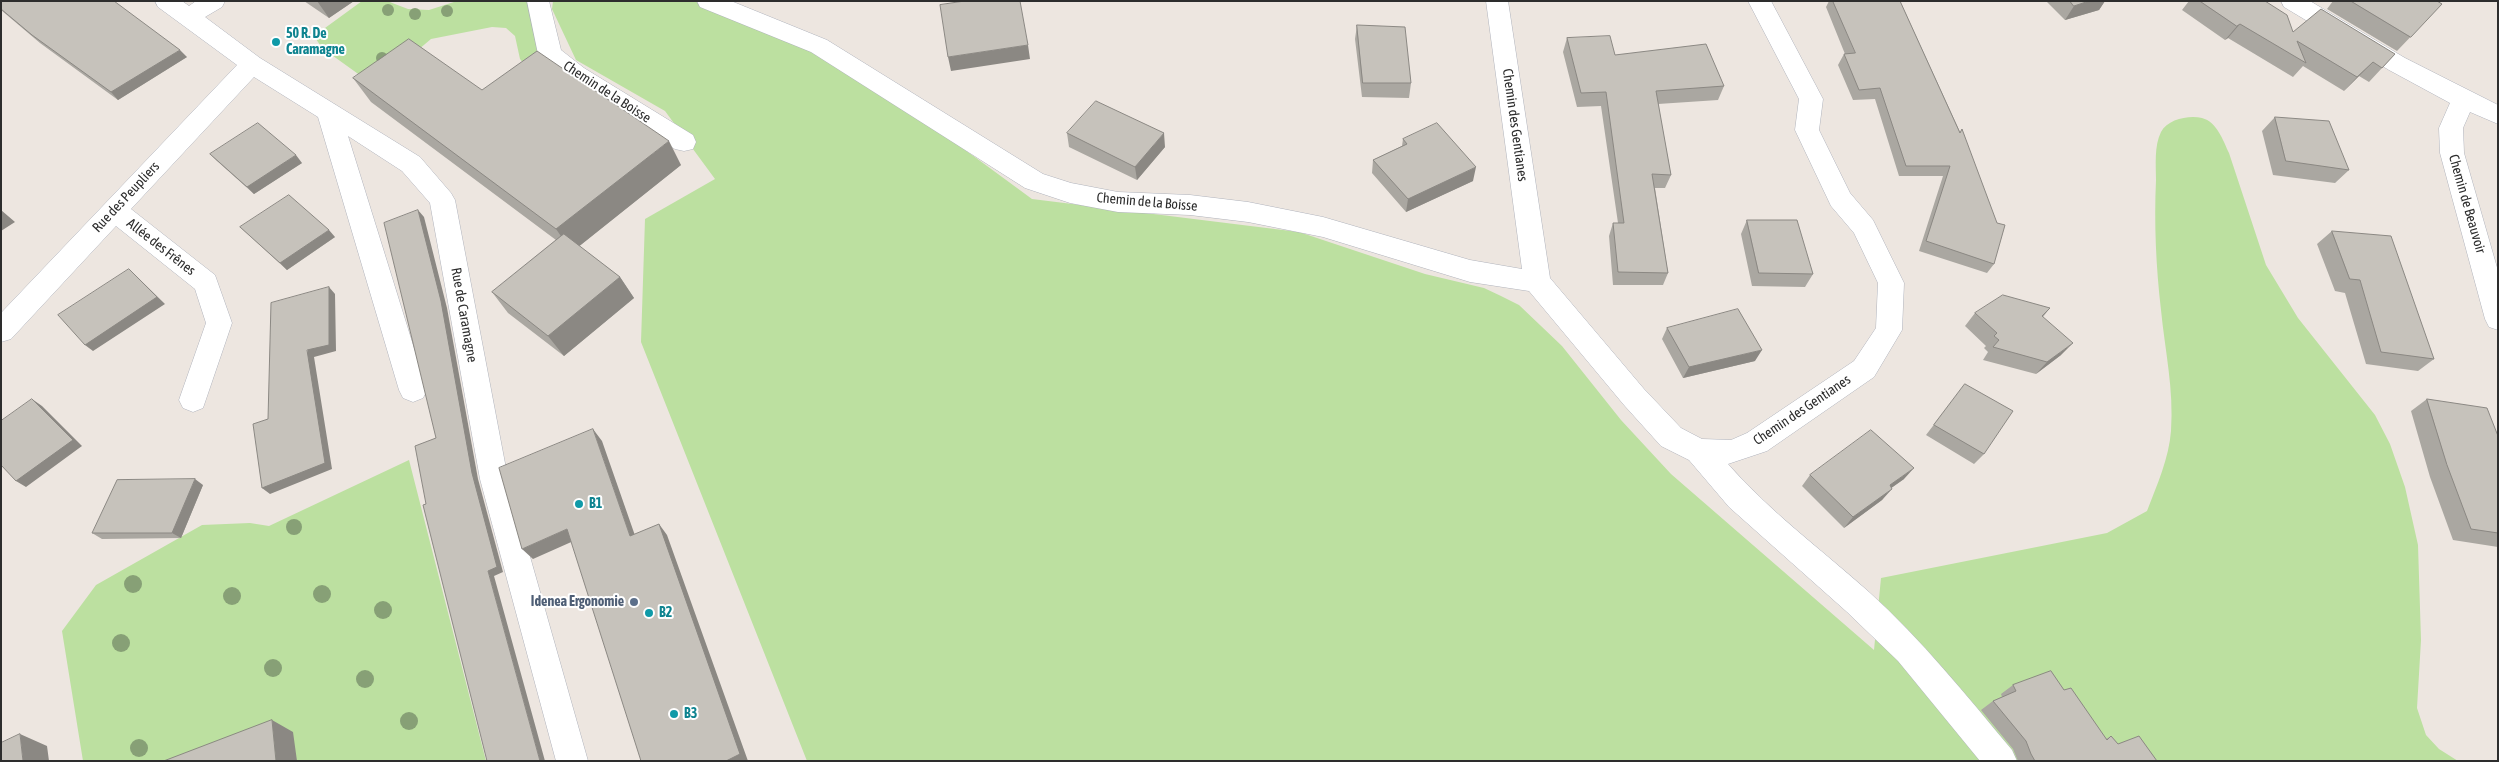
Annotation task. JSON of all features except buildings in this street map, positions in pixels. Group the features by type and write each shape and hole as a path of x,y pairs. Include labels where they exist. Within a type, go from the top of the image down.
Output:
{"street":[{"name":"Rue de Caramagne","path":"166,1 252,64 411,164 442,200 494,480 572,761"},
{"path":"188,17 214,1"},
{"name":"Chemin de la Boisse","path":"538,1 550,54 576,74 684,142"},
{"name":"Chemin de la Boisse","path":"708,1 819,46 1034,181 1070,193 1118,202 1190,205 1248,212 1324,226 1470,271 1537,282"},
{"name":"Chemin des Gentianes","path":"1497,1 1537,282 1634,398 1671,437 1699,451 1731,452 1757,442 1864,369 1889,330 1891,283 1864,227 1840,199 1807,130 1811,99 1759,1"},
{"path":"2292,1 2397,64 2498,115"},
{"name":"Rue des Peupliers","path":"1,331 252,64"},
{"name":"Chemin de Beauvoir","path":"2464,99 2451,128 2452,153 2498,319"},
{"path":"328,112 413,390"},
{"name":"Allée des Frênes","path":"114,210 206,283 219,323 193,400"},
{"path":"1699,451 1739,498 1858,602 1909,651 2001,761"}],"green space":[{"path":"362,1 387,1 408,9 429,10 457,1 530,1 538,49 534,58 524,64 520,59 515,36 506,28 492,27 431,39 412,55 368,81 322,48 314,36"},
{"path":"553,1 695,1 801,44 938,130 1032,199 1299,232 1425,274 1484,288 1501,296 1519,305 1562,346 1621,420 1671,474 1874,650 1881,578 2107,533 2147,511 2168,451 2172,415 2157,261 2155,212 2156,149 2161,132 2169,124 2179,119 2202,118 2216,127 2229,153 2266,265 2298,318 2375,415 2390,444 2405,487 2418,545 2421,640 2417,708 2426,735 2439,749 2458,761 807,761 641,342 645,219 715,179 665,111 576,60 552,9"},
{"path":"409,460 486,761 83,761 62,631 96,585 202,525 250,523 269,526"}],"place":[{"name":"50 R. De Caramagne","path":"276,42"},
{"name":"B1","path":"579,504"},
{"name":"Idenea Ergonomie","path":"634,602"},
{"name":"B2","path":"649,613"},
{"name":"B3","path":"674,714"}]}
